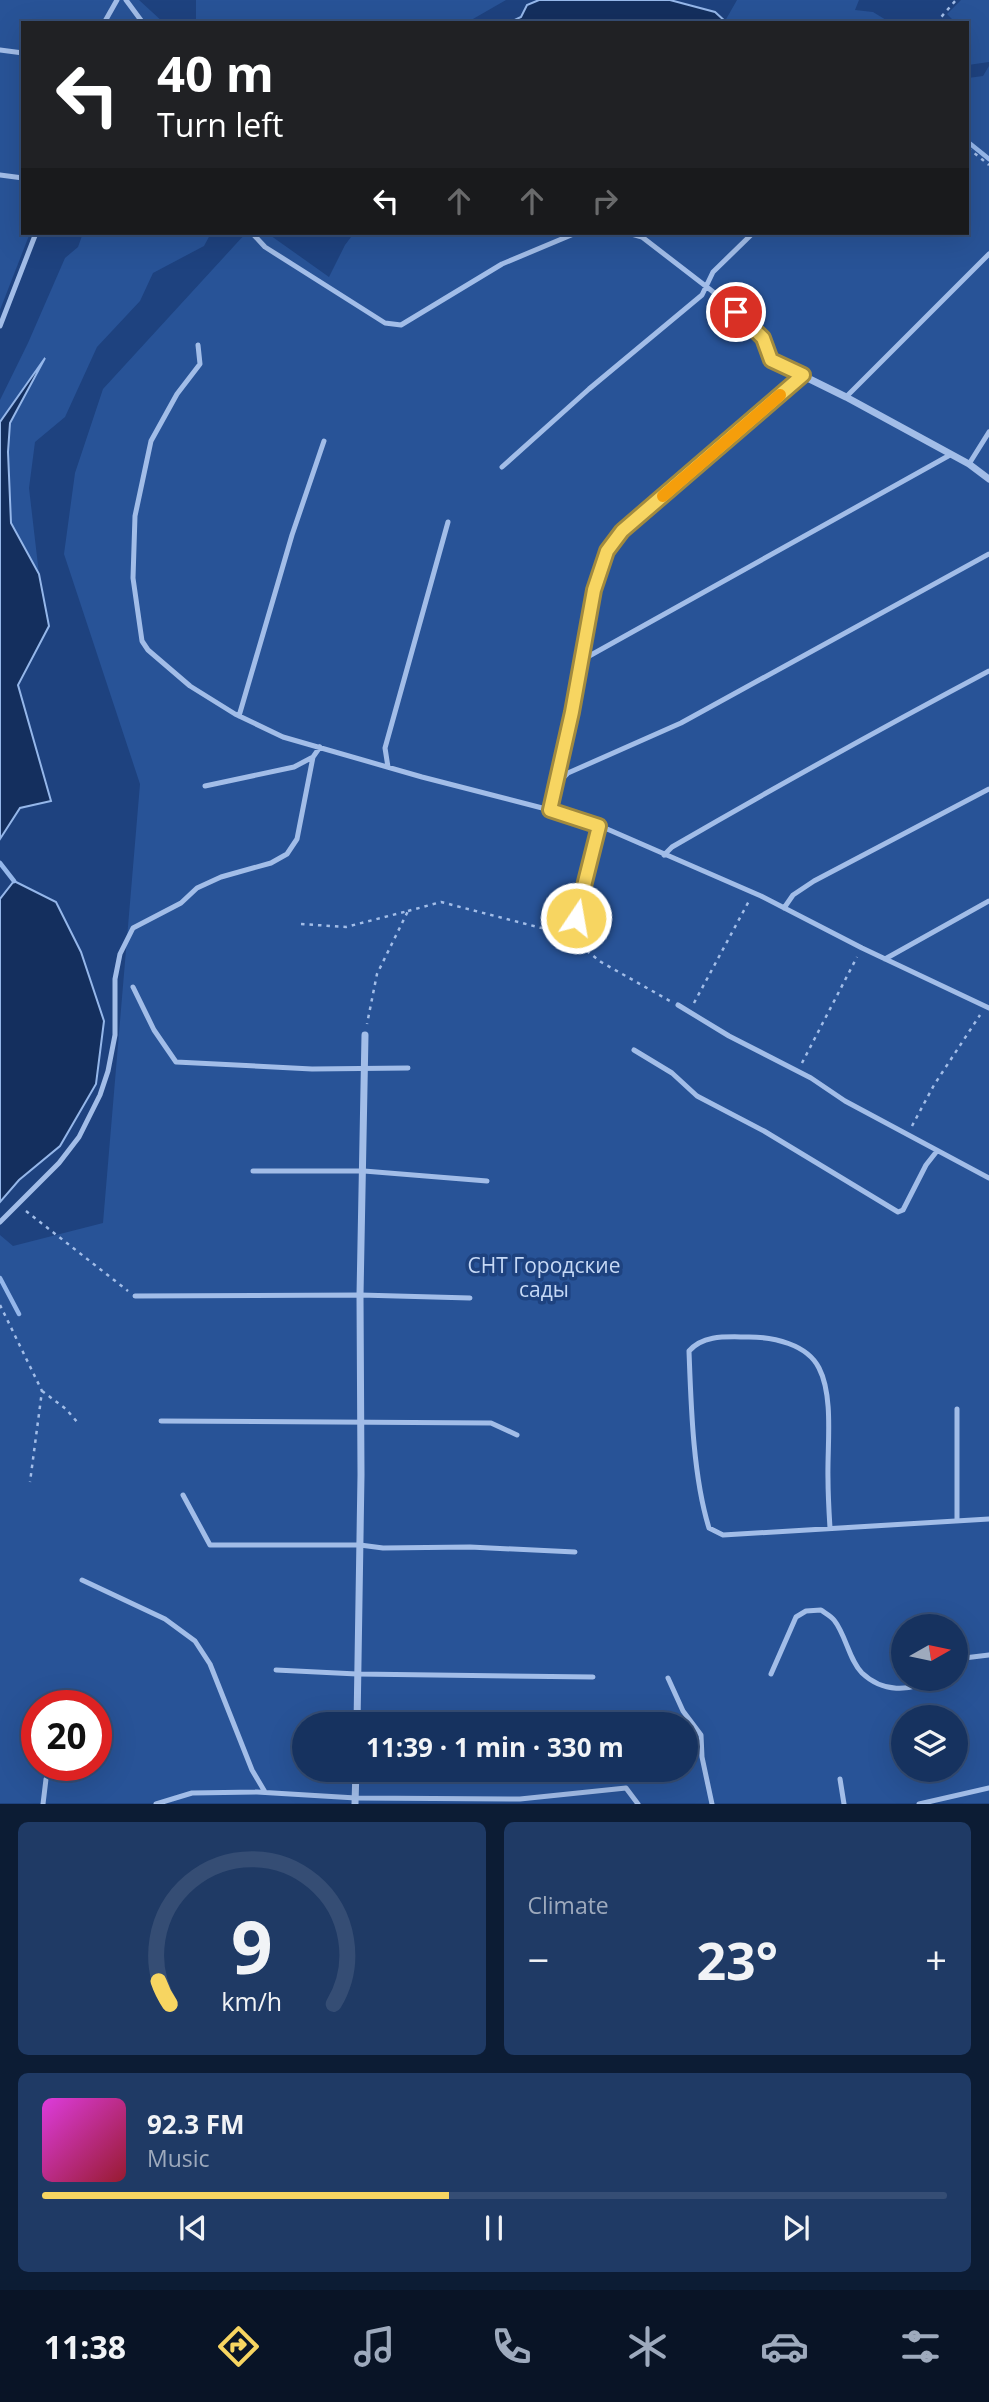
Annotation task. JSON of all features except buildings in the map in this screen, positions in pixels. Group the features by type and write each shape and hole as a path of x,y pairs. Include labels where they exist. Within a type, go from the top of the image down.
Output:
{"street":[{"path":"771,360 846,397 969,464 989,479"},
{"path":"357,1712 365,1035"},
{"path":"356,1782 356,1801"}],"lane":[{"path":"105,21 117,0"},
{"path":"126,0 142,21"},
{"path":"0,50 21,53"},
{"path":"0,175 21,178"},
{"path":"0,326 35,235"},
{"path":"255,235 265,247 384,323 401,325 502,264 571,235"},
{"path":"635,235 642,237 725,301 763,338 771,360"},
{"path":"502,467 589,388 702,295 723,260 751,235"},
{"path":"846,397 989,254"},
{"path":"198,345 200,364 177,394 152,441 135,516 133,578 142,641 148,650 190,686 239,716 283,737 550,810 599,826 753,893 885,960 987,1007"},
{"path":"550,810 594,590 607,551 622,531 803,375"},
{"path":"969,464 989,432"},
{"path":"239,716 292,535 324,441"},
{"path":"582,660 950,455"},
{"path":"388,767 385,748 448,522"},
{"path":"556,785 568,774 681,723 989,554"},
{"path":"664,855 672,847 877,729 989,671"},
{"path":"0,1222 59,1163 79,1137 100,1095 108,1071 114,1035 115,979 120,954 133,929 181,902 197,888 221,877 271,863 287,854 297,838 313,757 320,747"},
{"path":"205,786 295,767 313,757"},
{"path":"784,908 793,895 814,881 989,789"},
{"path":"576,918 599,826"},
{"path":"885,960 989,901"},
{"path":"133,987 154,1030 176,1062 312,1069 408,1068"},
{"path":"678,1005 729,1036 798,1071 845,1101 989,1178"},
{"path":"634,1050 671,1073 697,1096 775,1138 898,1212 903,1210 926,1165 937,1151"},
{"path":"253,1171 364,1171 487,1181"},
{"path":"135,1296 360,1295 470,1298"},
{"path":"830,1528 826,1390 819,1367 807,1354 787,1342 753,1337 713,1337 696,1344 689,1351 690,1384 701,1503 709,1528 723,1535 989,1519"},
{"path":"957,1409 957,1521"},
{"path":"161,1421 491,1423 517,1435"},
{"path":"183,1495 210,1545 360,1545 575,1552"},
{"path":"82,1580 165,1619 194,1641 210,1664 252,1770 265,1792"},
{"path":"771,1674 796,1617 806,1611 821,1610 834,1620 861,1672 883,1686 891,1687"},
{"path":"968,1658 989,1655"},
{"path":"276,1670 358,1674 593,1677"},
{"path":"668,1678 683,1711 701,1735 702,1757 712,1804"},
{"path":"840,1779 844,1804"},
{"path":"43,1804 46,1781"},
{"path":"156,1804 192,1793 265,1792 356,1801 520,1799 626,1787 638,1804"},
{"path":"919,1804 989,1788"}],"path":[{"path":"938,21 956,0"},
{"path":"969,149 989,165"},
{"path":"689,1012 753,893"},
{"path":"301,924 346,927 441,902 580,938"},
{"path":"365,1035 377,974 408,911"},
{"path":"576,918 582,947 601,962 678,1005"},
{"path":"798,1071 862,948"},
{"path":"907,1134 934,1086 987,1007"},
{"path":"18,1204 135,1296"},
{"path":"0,1305 42,1391 66,1409 78,1423"},
{"path":"30,1482 42,1391"}],"green space":[{"path":"0,0 139,0 162,21 21,21 21,235 29,235 0,310"},
{"path":"196,0 506,0 469,21 196,21"},
{"path":"737,0 859,0 855,10 873,12 888,21 725,21"},
{"path":"961,0 989,0 989,62 969,65 969,21 954,21 947,14"},
{"name":"СНТ Городские сады","path":"989,66 989,1803 0,1803 0,1235 13,1246 103,1223 140,784 64,554 75,473 103,389 244,235 270,235 329,277 352,235 969,235 969,78 983,76"},
{"path":"82,235 210,235 204,246 153,273 140,301 97,347 65,417 35,442 29,488 39,574 11,523 8,452 10,423 41,365 0,422 0,400 65,258 78,247"}],"shaded area":[{"path":"539,0 670,0 715,12 725,21 512,21 521,17 527,5"},
{"path":"45,358 10,423 8,452 11,523 39,574 49,626 18,685 51,801 20,808 0,839 0,422"},
{"path":"14,881 56,902 81,952 104,1021 96,1084 60,1146 19,1180 0,1202 0,899"}],"waterway":[{"path":"969,143 989,159"},
{"path":"0,863 14,881"},
{"path":"0,1278 19,1314"}],"slow traffic":[{"path":"663,496 780,395"}],"route":[{"path":"576,918 599,826 550,810 572,712 594,590 607,551 622,531 803,375 771,360 763,338 736,312"}]}
